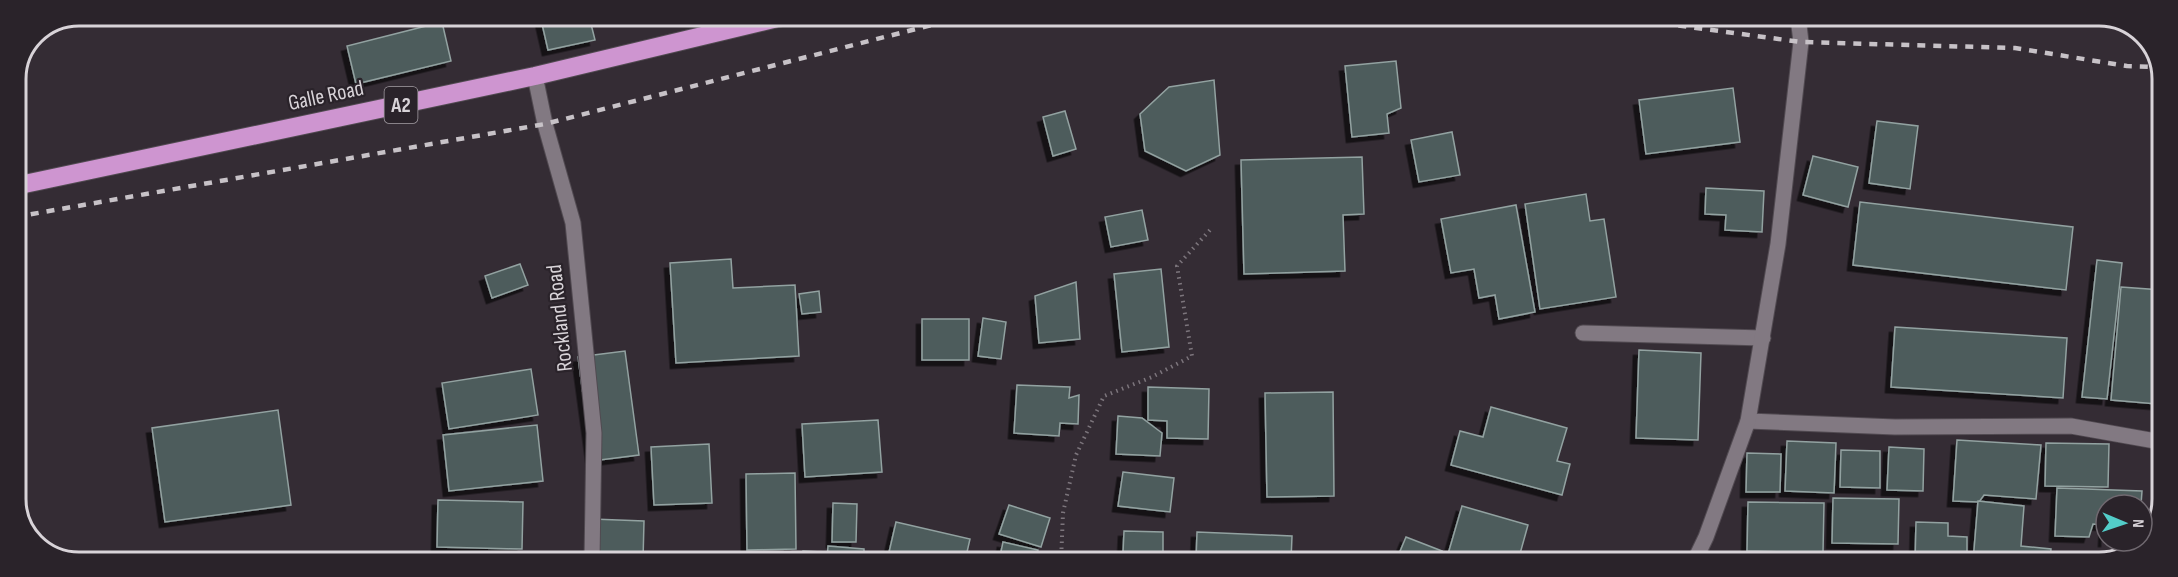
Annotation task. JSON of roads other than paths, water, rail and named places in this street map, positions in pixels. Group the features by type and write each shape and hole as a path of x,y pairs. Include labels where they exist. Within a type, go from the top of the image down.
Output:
{"highway":[{"name":"Galle Road","path":"26,184 534,76 744,26"}],"street":[{"path":"1699,552 1748,421 1778,244 1801,42 1799,26"},
{"name":"Rockland Road","path":"534,76 573,223 594,433 592,552"},
{"path":"1583,333 1763,338"},
{"path":"1748,421 1895,427 2071,426 2152,440"}],"railway":[{"path":"26,215 545,124 928,26"},
{"path":"1682,26 1801,42 2015,48 2127,66 2151,67"}]}
